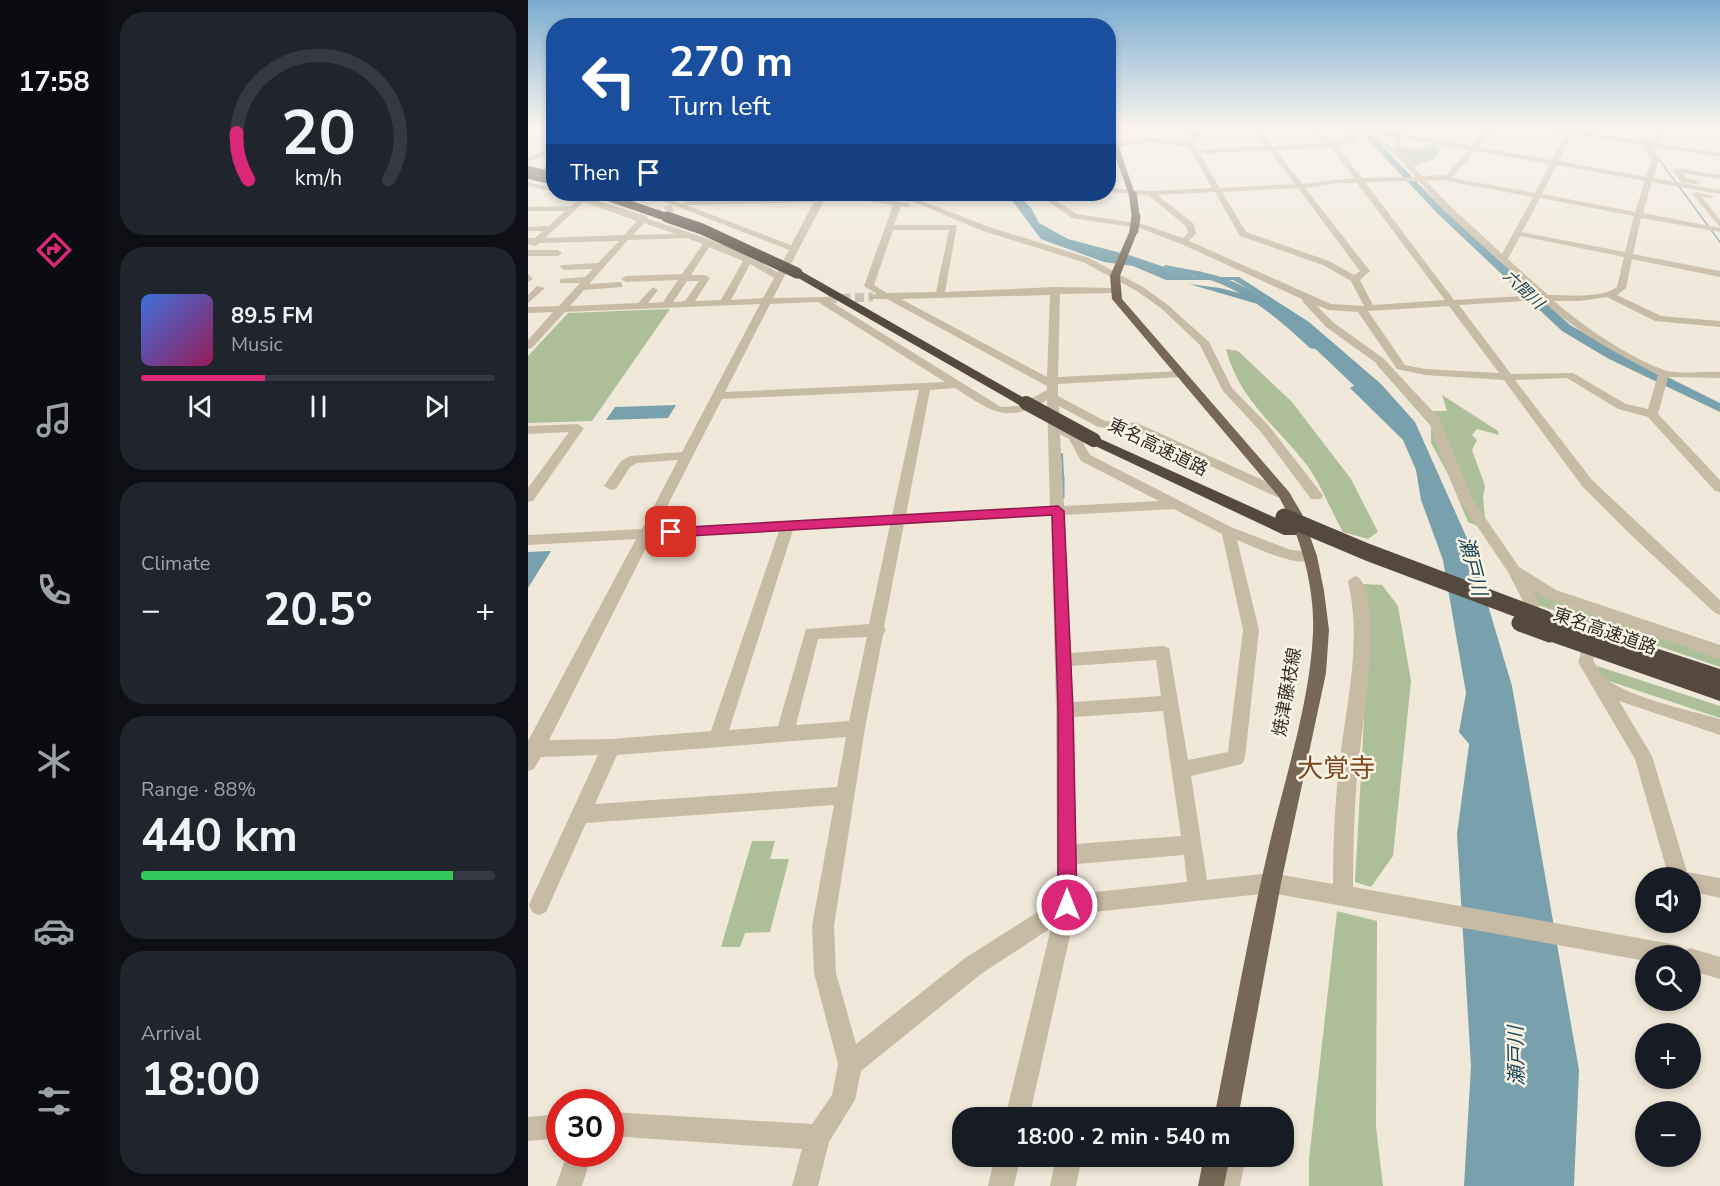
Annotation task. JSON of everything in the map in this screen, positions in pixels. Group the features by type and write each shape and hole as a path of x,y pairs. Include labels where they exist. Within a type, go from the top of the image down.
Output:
{"highway":[{"name":"東名高速道路","path":"620,201 702,229 802,271"},
{"name":"東名高速道路","path":"636,201 724,231 1046,393 1174,479 1290,531 1361,562 1720,677"},
{"name":"東名高速道路","path":"1542,619 1720,692"}],"main road":[{"path":"1115,280 1136,219 1133,194 1128,182"},
{"name":"焼津藤枝線","path":"1115,280 1117,298 1131,318 1284,495 1294,513 1310,556 1317,591 1320,630 1318,673 1271,883 1228,1107"},
{"path":"1211,1186 1215,1167"}],"street":[{"path":"1212,182 1243,234 1326,263 1355,279 1365,308 1401,366"},
{"path":"1298,182 1365,271 1355,279"},
{"path":"1116,191 1133,194 1343,182"},
{"path":"1359,182 1598,496 1720,609"},
{"path":"1424,182 1458,219 1504,259 1541,297 1589,334 1664,379 1720,375"},
{"path":"1465,182 1720,230"},
{"path":"1504,259 1544,182"},
{"path":"1304,298 1329,307 1365,308 1541,297 1580,298 1608,294 1621,288 1647,182"},
{"path":"1668,182 1720,192"},
{"path":"1698,182 1720,186"},
{"path":"528,184 546,186"},
{"path":"540,198 546,192"},
{"path":"1150,193 1190,225 1192,233 1184,242"},
{"path":"1718,221 1696,194 1720,198"},
{"path":"549,262 558,253 528,251 533,240 581,201"},
{"path":"601,201 648,217 747,262 761,265 779,277"},
{"path":"672,201 795,249"},
{"path":"679,205 742,201"},
{"path":"531,753 648,533 819,201"},
{"path":"881,297 882,293 869,286 897,201"},
{"path":"908,201 939,210 986,229 1086,260 1115,280 1140,289 1165,307 1205,344 1227,389 1265,429 1316,496"},
{"path":"1052,201 1075,216 1142,226 1292,289 1330,325 1379,360 1435,421 1456,479 1467,501 1514,570 1542,619"},
{"path":"1705,206 1720,208"},
{"path":"530,210 573,208"},
{"path":"528,346 626,238 648,217"},
{"path":"889,228 954,227 940,294"},
{"path":"529,228 550,228"},
{"path":"1517,233 1720,274"},
{"path":"533,240 690,236"},
{"path":"666,305 707,244"},
{"path":"725,302 747,262"},
{"path":"564,267 601,266"},
{"path":"563,281 584,284 705,278 688,304"},
{"path":"881,297 1055,290 1115,280"},
{"path":"528,300 540,288"},
{"path":"641,306 653,290"},
{"path":"1020,1107 1067,905 1064,660 1058,511 1054,426 1046,393 1055,290"},
{"path":"1608,294 1659,319 1720,324"},
{"path":"881,297 1102,424 1134,426 1284,495"},
{"path":"528,310 824,299 957,385 998,410 1007,412 1024,409 1046,393 1181,374"},
{"path":"1379,360 1425,372 1507,377 1575,377 1616,404 1652,414 1720,488"},
{"path":"1652,414 1654,401 1664,379"},
{"path":"719,396 957,385"},
{"path":"805,1186 818,1137 843,1100 850,1064 825,973 823,926 856,728 878,630 925,386"},
{"path":"1054,426 1074,437 1085,458 1172,505 1228,531 1290,555 1310,556"},
{"path":"528,430 578,428 528,498"},
{"path":"611,486 625,464 634,459 688,456"},
{"path":"528,540 1172,505"},
{"path":"717,739 788,525"},
{"path":"1180,770 1236,758 1251,630 1228,531"},
{"path":"1514,570 1551,594 1593,616 1720,652"},
{"path":"1346,894 1349,762 1362,645 1360,598 1355,581"},
{"path":"785,734 812,633 878,630"},
{"path":"1064,660 1163,653 1198,891"},
{"path":"1586,662 1643,756 1676,867"},
{"path":"1600,684 1633,700 1720,728"},
{"path":"1065,710 1170,703"},
{"path":"531,753 856,728"},
{"path":"539,905 611,747"},
{"path":"580,814 845,795"},
{"path":"1067,855 1191,845"},
{"path":"850,1064 973,966 1067,905 1271,883 1346,894 1635,948"},
{"path":"1701,884 1720,888"},
{"path":"1701,962 1720,968"},
{"path":"1236,1107 1237,1064"},
{"path":"624,1125 818,1137"},
{"path":"528,1129 546,1127"},
{"path":"569,1186 576,1167"},
{"path":"1001,1186 1005,1167"},
{"path":"1063,1186 1067,1167"},
{"path":"1227,1186 1231,1167"}],"green space":[{"path":"670,309 592,421 528,423 528,356 568,313"},
{"path":"1226,349 1238,351 1292,402 1351,479 1378,532 1368,539 1343,532 1308,467 1247,395 1231,366"},
{"path":"1377,365 1388,366 1432,411 1447,411 1442,395 1498,431 1499,435 1477,429 1472,435 1477,440 1472,450 1485,486 1483,497 1485,518 1478,526 1468,522 1448,474 1431,443 1431,426"},
{"path":"1526,581 1571,607 1720,655 1720,667 1535,604"},
{"path":"1363,584 1382,585 1398,606 1411,681 1393,856 1371,887 1355,882 1364,720"},
{"path":"1597,666 1720,706 1720,718 1600,678"},
{"path":"752,841 775,841 770,859 789,859 770,932 745,933 740,947 721,947"},
{"path":"1337,911 1377,921 1376,1127 1383,1186 1309,1186 1309,1159"}],"water":[{"path":"1012,201 1024,201 1031,208 1039,223 1068,239 1132,256 1194,277 1239,277 1309,322 1381,384 1415,422 1470,545 1512,686 1579,1070 1574,1186 1464,1186 1471,1066 1457,834 1476,693 1470,651 1437,510 1424,470 1409,438 1282,317 1281,311 1189,284 1220,288 1270,301 1233,280 1166,280 1133,266 1104,262 1041,239"},
{"path":"676,405 668,418 606,420 615,407"},
{"path":"551,551 528,588 528,552"}],"waterway":[{"name":"六間川","path":"1413,182 1442,213 1566,328 1614,356 1720,408"},
{"path":"1676,182 1720,242"},
{"name":"瀬戸川","path":"1166,268 1211,277 1242,290 1293,326 1314,345"},
{"name":"瀬戸川","path":"1357,388 1409,438 1424,470 1429,500 1452,560 1476,693 1470,732 1488,750"},
{"path":"1062,454 1063,479"},
{"path":"1063,479 1063,497"}],"tunnel":[{"path":"654,215 676,207"},
{"path":"828,299 873,297"},
{"path":"1586,662 1592,622"}],"district":[{"name":"大覚寺","path":"1336,768"}],"route":[{"path":"671,532 1058,511 1065,710 1067,905"}]}
